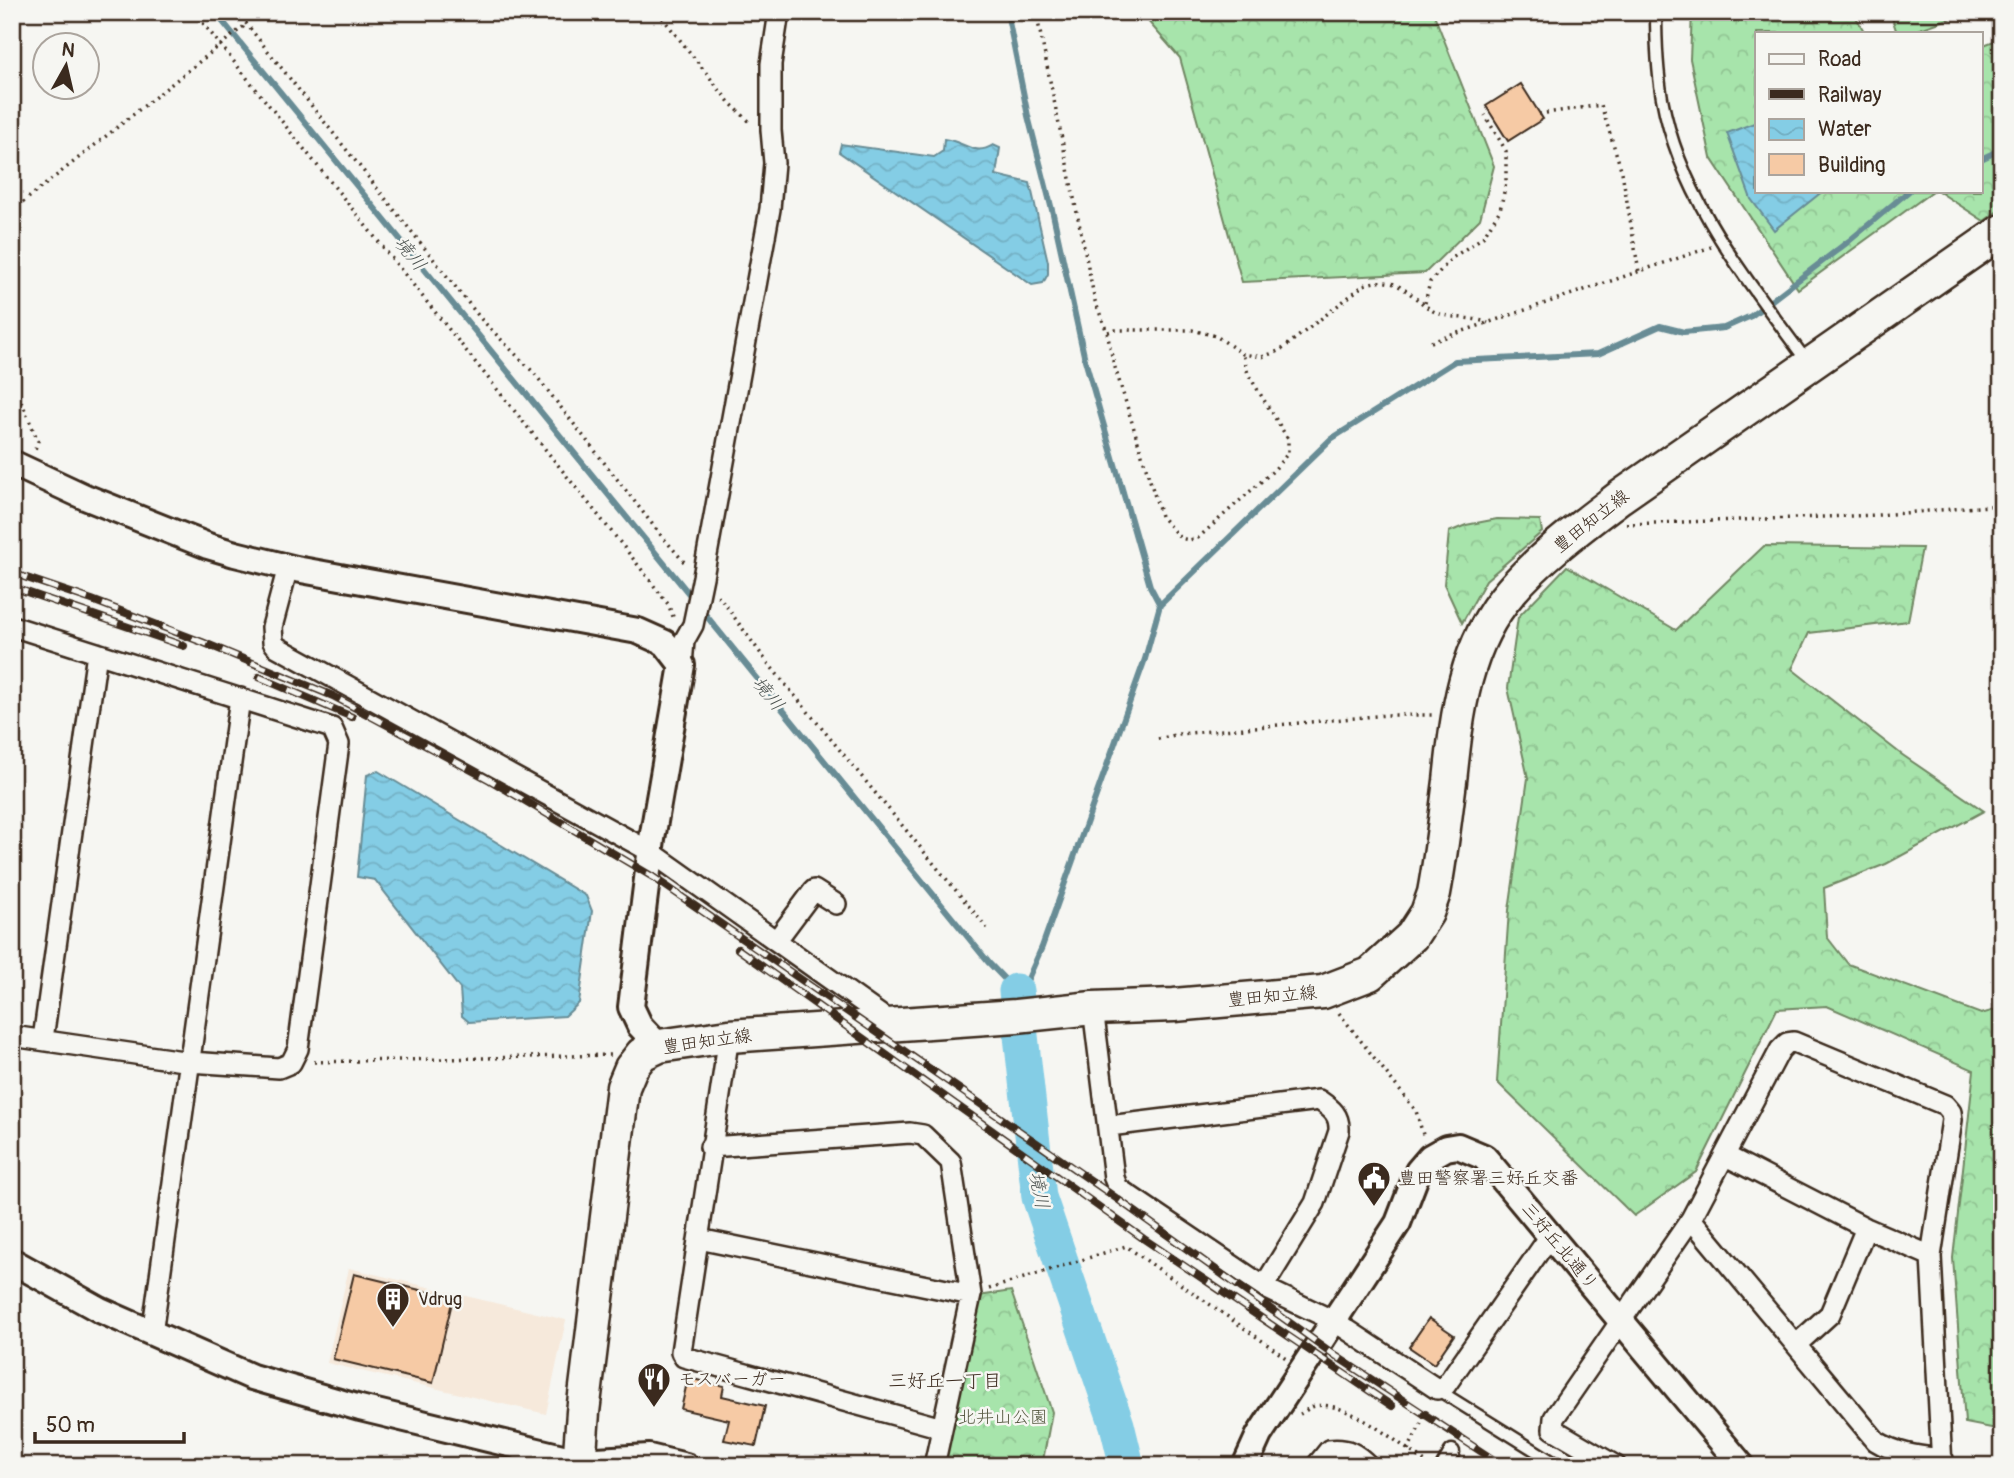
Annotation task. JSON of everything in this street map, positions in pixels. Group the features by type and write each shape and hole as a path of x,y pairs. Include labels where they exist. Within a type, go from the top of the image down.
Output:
{"main road":[{"name":"豊田知立線","path":"581,1465 623,1087 632,1068 651,1050 729,1036 1323,992 1370,974 1412,936 1427,913 1441,853 1457,717 1474,651 1509,593 1571,535 1620,498 2002,231"}],"street":[{"path":"651,1050 631,1007 651,852 686,644 701,583 770,209 774,163 771,64 779,12"},
{"path":"19,467 85,498 208,546 288,567 638,631 666,643 686,644"},
{"path":"288,567 271,635 277,647 651,852 893,1024"},
{"path":"12,626 332,728 339,744 298,1049 291,1063 279,1068 190,1062 12,1036"},
{"path":"43,1039 97,653"},
{"path":"152,1334 240,698"},
{"path":"776,941 814,890 836,904"},
{"path":"1078,1010 1109,1126 1114,1178 1118,1188 1264,1286 1334,1321 1437,1389 1446,1385 1550,1236"},
{"path":"729,1036 710,1147 681,1352 684,1357 942,1429"},
{"path":"1616,1466 1553,1429 1554,1418 1691,1219 1780,1049 1787,1043 1794,1042 1945,1105 1951,1112 1931,1256 1942,1462 1890,1450 1876,1441 1691,1219"},
{"path":"1109,1126 1319,1100 1332,1108 1340,1120 1339,1132 1315,1203 1264,1286"},
{"path":"710,1147 910,1133 923,1135 951,1163 971,1295 934,1466"},
{"name":"三好丘北通り","path":"1430,1157 1446,1148 1458,1146 1484,1157 1622,1320 1737,1464"},
{"path":"1726,1156 1866,1228 1931,1256"},
{"path":"1245,1466 1259,1435 1398,1223 1418,1171 1430,1157"},
{"path":"1797,1344 1830,1314 1866,1228"},
{"path":"699,1239 971,1295"},
{"path":"12,1261 100,1310 252,1377 581,1465 649,1458 686,1466"},
{"path":"1316,1466 1329,1450 1344,1448 1356,1453 1369,1466"},
{"path":"1444,1466 1452,1452"}],"lane":[{"path":"1656,12 1658,64 1668,124 1682,166 1704,213 1723,243 1810,366"},
{"path":"1437,1389 1560,1466"}],"path":[{"path":"194,12 635,561 668,604 686,644"},
{"path":"237,12 481,319 534,373 660,534 987,928"},
{"path":"12,211 260,12"},
{"path":"658,12 741,115 758,129 771,130"},
{"path":"1035,12 1095,301 1107,332 1113,361 1161,516 1180,538 1189,541 1198,538 1274,470 1288,453 1288,439 1248,374 1243,354"},
{"path":"1539,114 1601,105 1622,172 1639,272"},
{"path":"1425,303 1430,282 1452,258 1483,237 1500,210 1506,183 1506,151 1485,115"},
{"path":"1430,342 1723,243"},
{"path":"1107,332 1192,330 1216,336 1243,354 1262,357 1281,350 1364,285 1376,281 1388,282 1406,289 1433,310 1449,316 1488,323"},
{"path":"12,392 19,396 38,441 19,467"},
{"path":"1623,524 1879,515 2002,505"},
{"path":"1158,739 1179,734 1387,715 1429,714 1457,717"},
{"path":"1323,992 1416,1111 1430,1157"},
{"path":"291,1063 651,1050"},
{"path":"1008,1283 1126,1246 1221,1310 1301,1370"},
{"path":"1408,1450 1437,1389"}],"shaded area":[{"path":"349,1268 566,1320 546,1414 327,1363"}],"green space":[{"path":"1140,12 1433,12 1494,166 1480,219 1425,273 1242,282 1180,58"},
{"path":"1692,12 1853,12 1864,32 1755,32 1755,192 1932,192 1798,289 1711,158 1690,59"},
{"path":"1890,12 1968,12 1912,32 1897,32"},
{"path":"2002,38 2002,208 1984,221 1940,192 1982,192 1982,46"},
{"path":"1497,519 1540,520 1542,532 1486,580 1462,623 1444,584 1449,532 1466,525"},
{"path":"1764,546 1922,548 1908,621 1809,633 1792,669 1901,754 1984,811 1886,864 1824,888 1827,937 1848,964 1981,1014 2002,1008 2002,1430 1965,1423 1953,1258 1974,1070 1827,1006 1777,1009 1696,1172 1634,1216 1497,1082 1509,910 1528,778 1508,688 1518,617 1567,566 1676,630"},
{"name":"北井山公園","path":"1011,1291 1052,1412 1042,1466 943,1466 979,1296"}],"water":[{"path":"1755,123 1755,192 1822,192 1774,230 1751,199 1727,133"},
{"path":"944,139 974,149 993,145 1000,148 996,175 1030,183 1048,262 1048,274 1043,283 1032,285 839,152 841,144 934,157 943,151"},
{"path":"378,771 586,896 592,911 579,1003 565,1016 469,1022 462,1016 460,989 375,880 357,877 367,775"}],"building":[{"path":"1521,84 1543,119 1508,141 1486,106"},
{"name":"Vdrug","path":"354,1274 453,1298 433,1383 333,1359"},
{"path":"1429,1318 1454,1335 1434,1364 1409,1347"},
{"path":"688,1378 724,1386 722,1396 765,1406 756,1446 724,1440 729,1420 681,1409"}],"waterway":[{"name":"境川","path":"215,12 694,600"},
{"path":"1007,12 1028,116 1085,360 1150,586 1160,605"},
{"path":"1982,159 2002,149"},
{"path":"700,608 989,963 1016,991 1027,981 1042,947 1145,659 1160,605 1331,439 1455,361 1598,354 1660,326 1684,332 1724,328 1751,316 1908,192"},
{"name":"境川","path":"1016,991 1039,1197 1117,1425 1127,1466"}],"railway":[{"path":"12,573 202,642 333,696 490,780 653,877 1109,1193 1336,1356 1503,1466"},
{"path":"12,587 184,646"},
{"path":"259,677 352,717"},
{"path":"738,949 1144,1239 1392,1406"}],"place":[{"name":"豊田警察署三好丘交番","path":"1374,1208"},
{"name":"Vdrug","path":"393,1329"},
{"name":"モスバーガー","path":"654,1409"}],"district":[{"name":"三好丘一丁目","path":"945,1380"}]}
